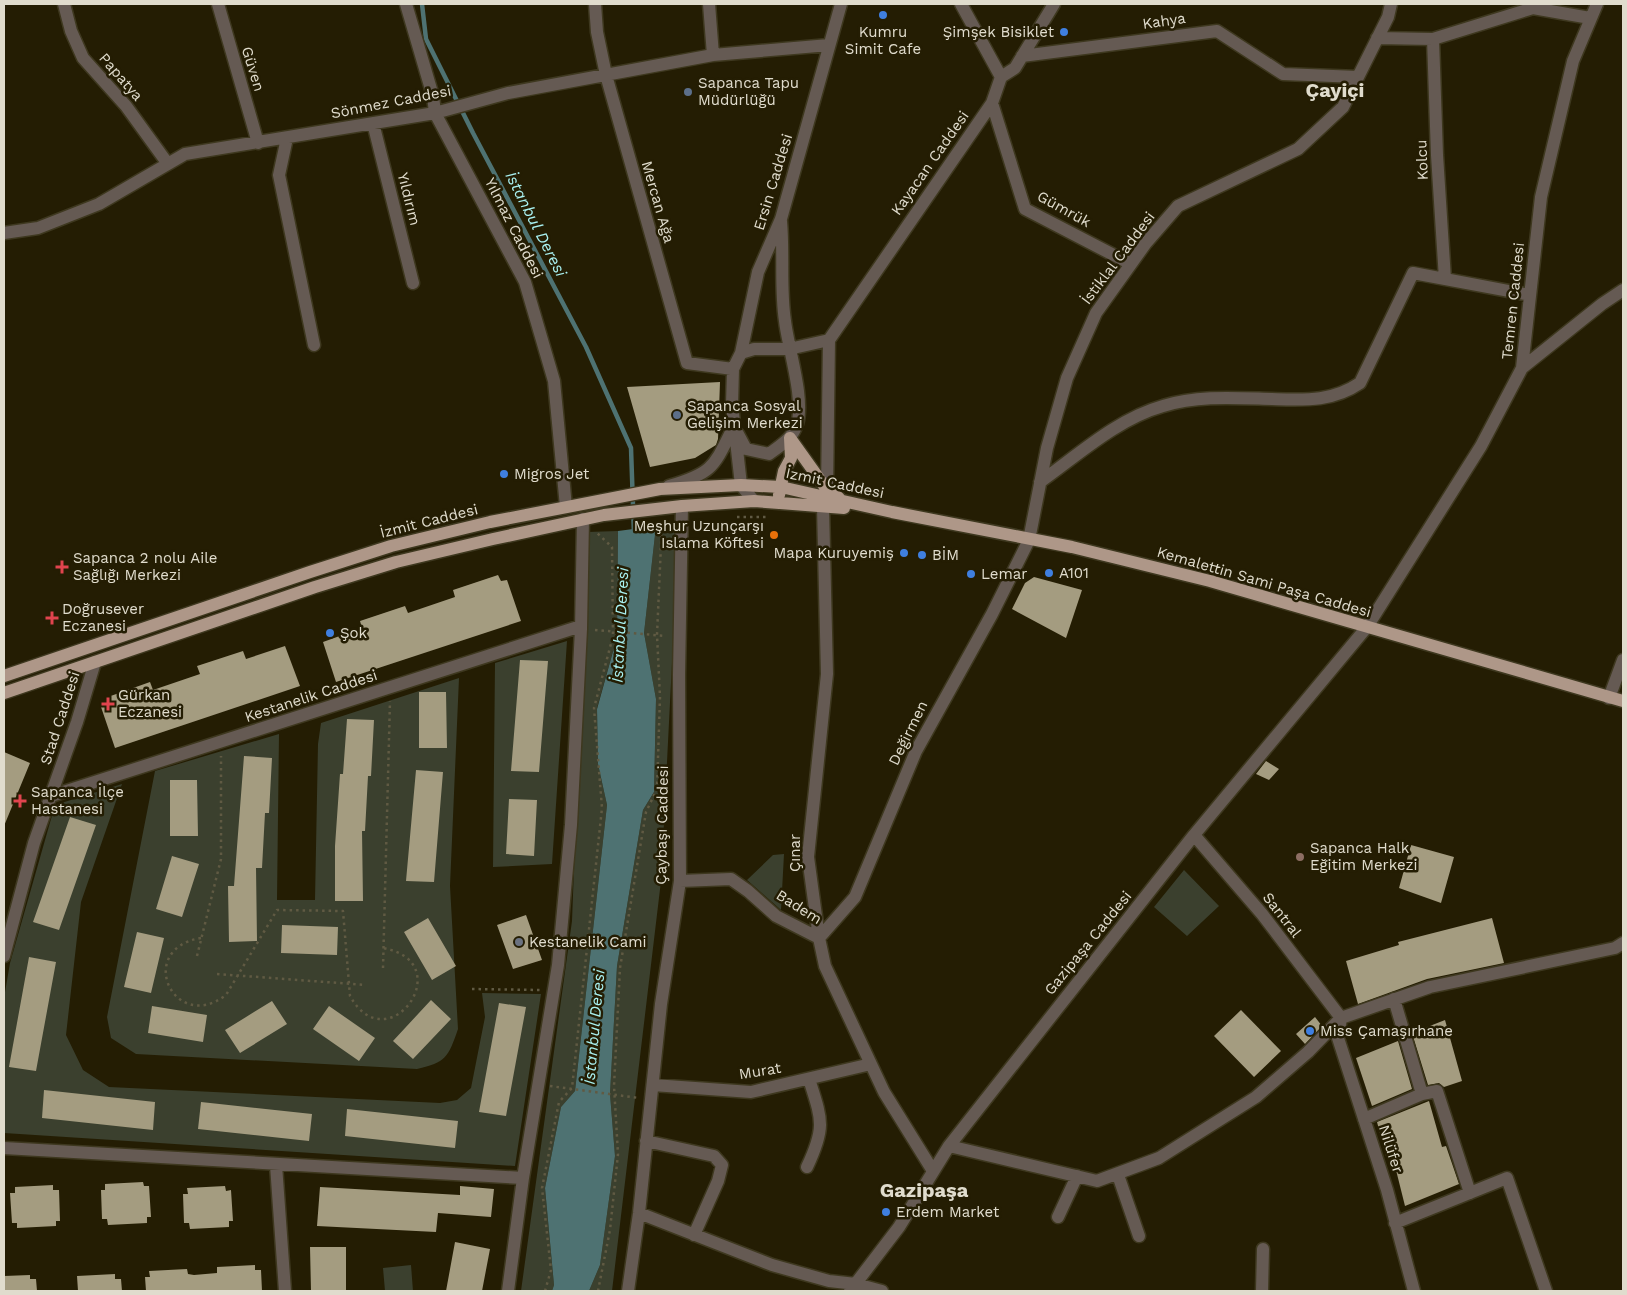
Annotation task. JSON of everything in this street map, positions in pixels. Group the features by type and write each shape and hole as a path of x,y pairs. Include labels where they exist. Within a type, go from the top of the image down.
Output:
{"main road":[{"path":"790,438 827,490 846,502"},
{"path":"776,502 784,471 791,458 790,438"},
{"name":"İzmit Caddesi","path":"4,676 392,546 566,507 660,489 741,485 781,487 892,512"},
{"name":"İzmit Caddesi","path":"4,692 315,587 396,562 586,524 604,515 662,514 682,506 754,501 892,512"},
{"name":"Kemalettin Sami Paşa Caddesi","path":"892,512 1072,547 1210,581 1623,701"}],"street":[{"name":"Papatya","path":"64,4 71,31 83,58 126,106 168,164"},
{"name":"Güven","path":"218,4 258,142"},
{"name":"Yılmaz Caddesi","path":"406,4 433,96 525,282 554,381 566,507"},
{"name":"Mercan Ağa","path":"595,4 597,32 606,76 687,363 733,369"},
{"path":"709,4 713,55"},
{"name":"Ersin Caddesi","path":"733,369 741,354 758,272 781,219 841,4"},
{"path":"961,4 1001,77"},
{"name":"Kayacan Caddesi","path":"829,340 992,103 1001,77 1015,68 1054,4"},
{"name":"İstiklal Caddesi","path":"1029,540 1040,482 1067,378 1096,313 1146,242 1178,206 1298,149 1343,107 1388,17 1391,4"},
{"name":"Temren Caddesi","path":"1367,627 1482,446 1522,368 1541,197 1573,61 1597,4"},
{"path":"1377,38 1433,39 1533,8 1590,18"},
{"name":"Kahya","path":"1022,56 1217,31 1283,74 1358,77"},
{"name":"Kolcu","path":"1433,39 1437,155 1445,279"},
{"name":"Sönmez Caddesi","path":"4,233 38,228 99,204 185,154 441,111 508,93 713,55 830,45"},
{"name":"Gümrük","path":"992,103 1025,209 1131,264"},
{"name":"Yıldırım","path":"373,123 413,283"},
{"path":"287,138 279,175 314,346"},
{"path":"734,426 746,449 769,454 790,438 798,423 798,392 784,319 784,252 781,219"},
{"path":"1040,482 1110,432 1162,406 1218,398 1312,400 1334,397 1347,392 1360,383 1413,273 1530,295"},
{"path":"1522,368 1623,290"},
{"path":"741,354 754,348 789,348 829,340 827,490"},
{"path":"733,369 732,405 741,485 754,501"},
{"path":"660,489 696,478 716,463 734,426"},
{"name":"Çaybaşı Caddesi","path":"628,1291 640,1213 662,994 680,881 679,675 682,506"},
{"name":"Çınar","path":"823,507 827,674 808,857 819,938 825,966 884,1092 933,1171"},
{"path":"508,1291 523,1178 558,965 570,825 586,524"},
{"name":"Değirmen","path":"819,938 855,897 916,751 992,614 1029,540"},
{"name":"Gazipaşa Caddesi","path":"853,1287 899,1227 949,1146 1194,834 1367,627"},
{"name":"Kestanelik Caddesi","path":"51,796 581,628"},
{"path":"1610,698 1623,660"},
{"name":"Stad Caddesi","path":"4,956 34,843 77,722 95,662"},
{"name":"Santral","path":"1194,834 1262,914 1342,1018"},
{"name":"Badem","path":"680,881 731,879 748,891 776,916 819,938"},
{"path":"949,1146 1097,1181 1159,1158 1256,1097 1308,1052 1342,1018 1430,987 1621,948"},
{"path":"1394,1000 1422,1094"},
{"name":"Nilüfer","path":"1342,1018 1338,1038 1387,1190 1394,1223 1414,1291"},
{"name":"Murat","path":"653,1085 751,1092 871,1064"},
{"path":"807,1167 818,1143 821,1118 809,1079"},
{"path":"1364,1118 1422,1094 1437,1091 1470,1193"},
{"path":"646,1141 714,1156 722,1165 718,1181 694,1235"},
{"path":"4,1148 523,1178"},
{"path":"276,1165 284,1291"},
{"path":"1118,1174 1139,1236"},
{"path":"1058,1217 1077,1176"},
{"path":"1394,1223 1507,1178 1546,1291"},
{"path":"640,1213 772,1265 853,1287 882,1291"},
{"path":"1262,1291 1263,1249"}],"path":[{"path":"598,1291 610,1230 618,1154 615,1094 620,968 646,812 657,789 660,698 657,635 662,514"},
{"path":"728,517 771,517"},
{"path":"545,1291 551,1270 542,1188 559,1102 572,1088 602,808 594,708 613,631 612,547 600,534 586,524"},
{"path":"581,628 657,635"},
{"path":"383,968 390,687"},
{"path":"196,956 221,859 221,742"},
{"path":"201,938 186,940 170,954 165,975 173,994 192,1006 210,1004 226,996 277,910 343,911 350,996 356,1006 365,1014 376,1018 399,1015 408,1008 415,998 418,987 417,975 412,964 399,953 382,948"},
{"path":"217,974 366,986"},
{"path":"472,989 554,990"},
{"path":"539,1084 651,1100"}],"green space":[{"path":"679,524 661,881 612,1291 589,1291 600,1265 615,1156 610,1094 617,966 643,810 654,792 656,699 644,633 656,526"},
{"path":"618,531 617,637 597,708 598,764 607,805 575,1091 561,1107 545,1188 554,1285 552,1291 521,1291 572,921 587,532"},
{"path":"567,641 552,864 493,867 495,663"},
{"path":"459,678 450,886 458,1029 445,1057 434,1064 417,1069 136,1054 111,1038 107,1017 155,771 279,734 277,900 315,900 318,744 321,723"},
{"path":"122,784 81,902 66,1035 83,1070 109,1087 440,1103 457,1100 471,1088 485,1017 482,993 541,994 515,1166 4,1133 4,998 10,963 55,805"},
{"path":"784,854 781,910 747,880 773,855"},
{"path":"1184,870 1219,906 1187,936 1154,907"},
{"path":"411,1265 413,1291 385,1291 383,1268"}],"water":[{"path":"656,526 644,633 656,699 654,792 643,810 617,966 610,1094 615,1156 600,1265 589,1291 552,1291 554,1285 545,1188 561,1107 575,1091 607,805 598,764 597,709 617,637 618,531"}],"building":[{"name":"Sapanca Sosyal Gelişim Merkezi","path":"720,382 718,439 716,445 695,458 650,467 627,387"},
{"path":"498,575 501,581 507,580 521,621 336,682 323,642 362,628 360,621 405,606 408,613 455,597 453,590"},
{"path":"1034,577 1082,590 1066,638 1012,609 1025,583"},
{"path":"285,646 300,686 115,748 101,707 107,705 105,698 150,682 153,690 200,674 197,666 243,651 246,659"},
{"path":"520,660 548,661 539,772 511,771"},
{"path":"419,692 446,692 447,748 419,748"},
{"path":"347,719 374,720 371,776 368,776 365,831 362,831 363,901 335,901 335,846 340,774 343,774"},
{"name":"Sapanca İlçe Hastanesi","path":"4,752 30,763 4,826"},
{"path":"244,756 272,758 269,813 265,813 262,868 256,868 257,941 229,942 228,886 234,886"},
{"path":"1266,761 1279,769 1269,780 1256,774"},
{"path":"416,770 443,772 434,882 406,881"},
{"path":"170,780 197,780 198,836 170,836"},
{"path":"509,799 537,800 534,856 506,854"},
{"path":"70,817 96,825 59,930 33,922"},
{"path":"1411,845 1454,857 1441,903 1399,888"},
{"path":"172,856 199,864 182,917 156,909"},
{"name":"Kestanelik Cami","path":"526,915 542,960 513,969 497,925"},
{"path":"428,918 456,966 432,980 404,932"},
{"path":"1492,918 1504,963 1427,979 1358,1004 1346,961 1399,945 1398,942"},
{"path":"282,925 338,927 337,955 281,953"},
{"path":"137,932 164,938 151,993 124,987"},
{"path":"29,957 56,962 36,1071 9,1067"},
{"path":"431,1000 451,1019 413,1059 393,1041"},
{"path":"272,1001 287,1024 240,1053 225,1030"},
{"path":"499,1003 526,1007 506,1116 479,1112"},
{"path":"152,1006 207,1015 203,1042 148,1033"},
{"path":"329,1006 375,1038 359,1061 313,1029"},
{"path":"1241,1010 1281,1051 1254,1077 1214,1036"},
{"name":"Miss Çamaşırhane","path":"1315,1017 1322,1026 1305,1044 1296,1034"},
{"path":"1445,1020 1462,1081 1444,1087 1439,1083 1428,1085 1412,1033"},
{"path":"1398,1041 1412,1089 1372,1106 1356,1058"},
{"path":"44,1090 155,1102 153,1130 42,1118"},
{"path":"1429,1101 1442,1147 1446,1146 1459,1184 1405,1206 1392,1154 1386,1156 1377,1122"},
{"path":"201,1102 312,1114 309,1141 198,1129"},
{"path":"347,1109 458,1121 455,1148 345,1136"},
{"path":"143,1182 144,1186 149,1186 151,1217 147,1217 147,1223 108,1225 107,1219 102,1219 101,1190 105,1190 105,1184"},
{"path":"53,1185 53,1190 59,1190 60,1221 56,1221 56,1226 17,1228 17,1223 12,1223 10,1193 15,1193 15,1187"},
{"path":"225,1186 226,1191 231,1190 233,1221 229,1221 229,1227 190,1229 189,1223 184,1223 183,1194 188,1194 187,1188"},
{"path":"460,1186 494,1189 491,1217 438,1213 436,1232 317,1226 320,1187 460,1195"},
{"path":"455,1242 490,1249 482,1291 446,1291"},
{"path":"310,1247 346,1247 346,1291 311,1291"},
{"path":"255,1265 255,1270 261,1270 262,1291 146,1291 145,1277 150,1277 149,1271 187,1269 188,1274 194,1275 217,1273 217,1267"},
{"path":"115,1274 115,1279 121,1279 122,1291 78,1291 77,1276"},
{"path":"30,1275 30,1279 36,1279 37,1291 4,1291 4,1276"}],"waterway":[{"name":"İstanbul Deresi","path":"422,4 426,39 473,133 586,347 631,448 634,534"}],"place":[{"name":"Kumru Simit Cafe","path":"883,15"},
{"name":"Şimşek Bisiklet","path":"1064,32"},
{"name":"Sapanca Tapu Müdürlüğü","path":"688,92"},
{"name":"Sapanca Sosyal Gelişim Merkezi","path":"677,415"},
{"name":"Migros Jet","path":"504,474"},
{"name":"Meşhur Uzunçarşı Islama Köftesi","path":"774,535"},
{"name":"Mapa Kuruyemiş","path":"904,553"},
{"name":"BİM","path":"922,555"},
{"name":"Sapanca 2 nolu Aile Sağlığı Merkezi","path":"62,567"},
{"name":"A101","path":"1049,573"},
{"name":"Lemar","path":"971,574"},
{"name":"Doğrusever Eczanesi","path":"52,618"},
{"name":"Şok","path":"330,633"},
{"name":"Gürkan Eczanesi","path":"108,704"},
{"name":"Sapanca İlçe Hastanesi","path":"20,801"},
{"name":"Sapanca Halk Eğitim Merkezi","path":"1300,857"},
{"name":"Kestanelik Cami","path":"519,942"},
{"name":"Miss Çamaşırhane","path":"1310,1031"},
{"name":"Erdem Market","path":"886,1212"}],"district":[{"name":"Çayiçi","path":"1335,90"},
{"name":"Gazipaşa","path":"924,1190"}]}
